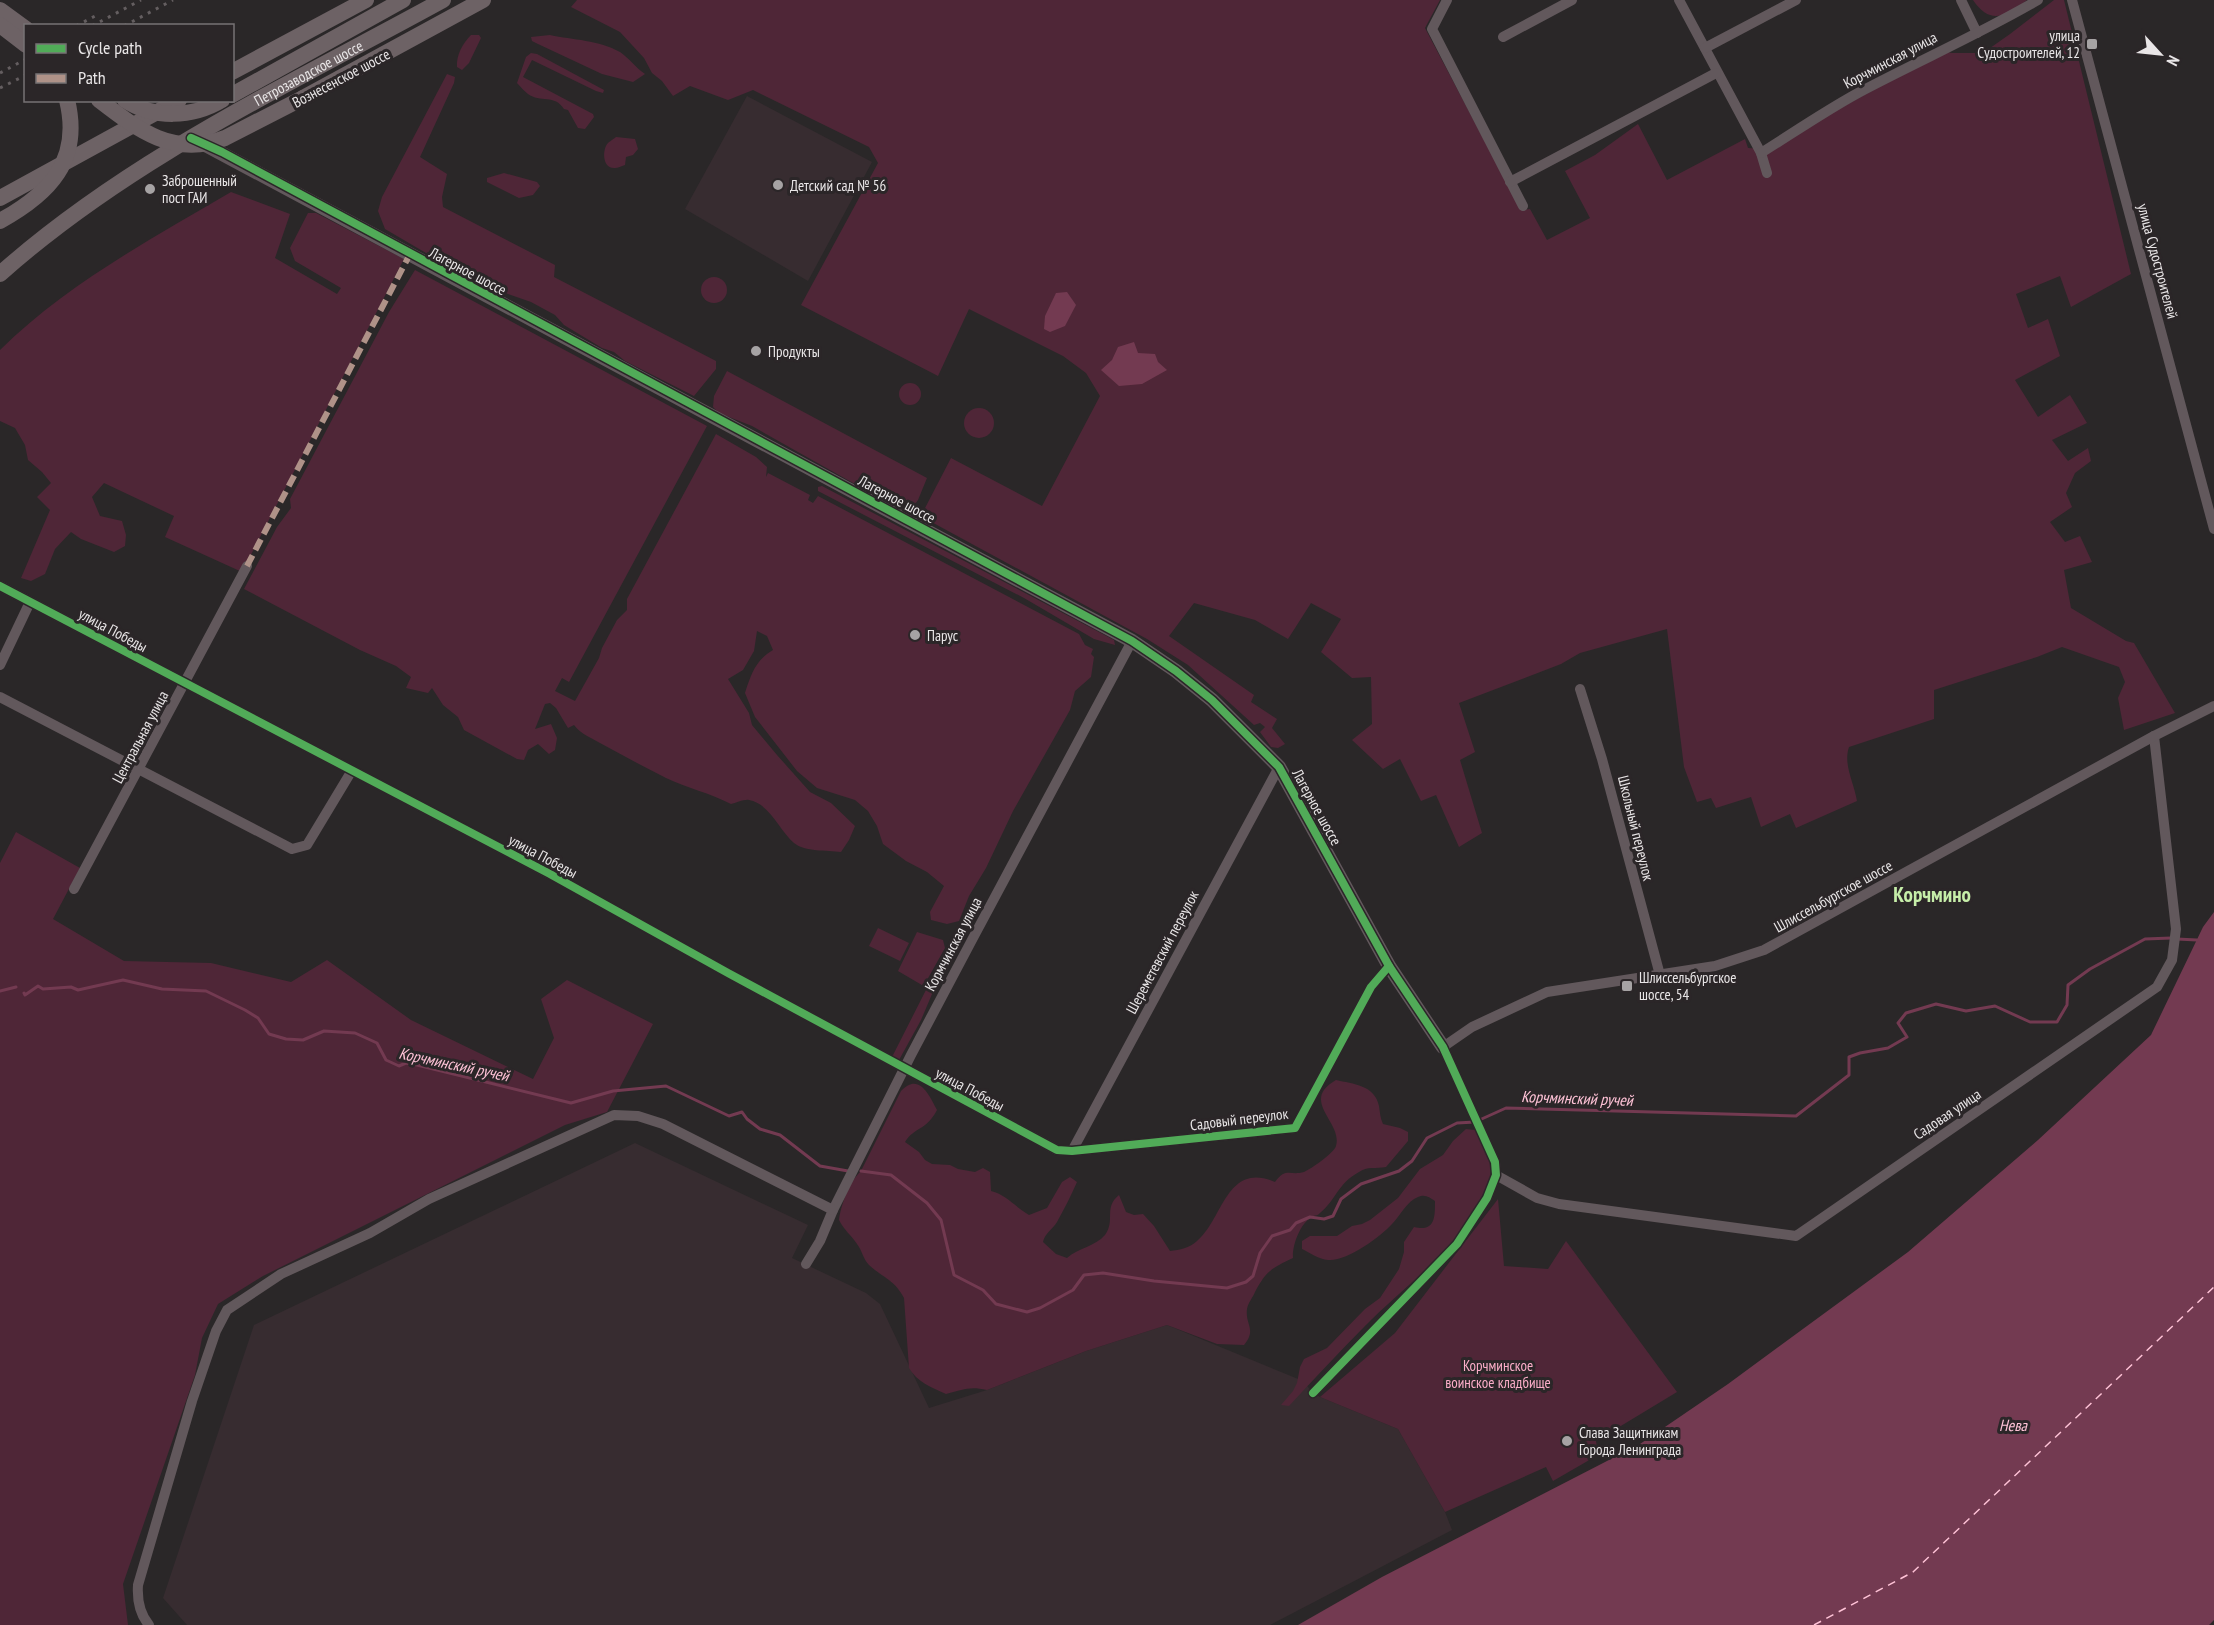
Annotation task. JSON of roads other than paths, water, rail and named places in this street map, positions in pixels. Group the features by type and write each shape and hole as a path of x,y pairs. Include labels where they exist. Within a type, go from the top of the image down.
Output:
{"main road":[{"path":"234,71 366,0"},
{"path":"234,94 403,0"},
{"name":"Петрозаводское шоссе","path":"0,274 81,210 191,138 443,0"},
{"name":"Вознесенское шоссе","path":"102,102 154,138 179,145 213,143 303,98 483,0"},
{"path":"0,10 24,28"},
{"path":"0,26 24,44"},
{"path":"0,221 42,194 57,175 63,163 70,135 71,123 66,102"},
{"path":"128,102 140,109 171,114 200,110 218,102"},
{"path":"0,198 175,102"}],"street":[{"path":"1447,0 1432,29 1523,206"},
{"path":"1503,37 1572,0"},
{"path":"1679,0 1716,73 1761,153 1767,174"},
{"path":"1705,48 1796,0"},
{"path":"1961,0 1977,33"},
{"name":"Корчминская улица","path":"1761,153 1856,94 2038,0"},
{"name":"улица Судостроителей","path":"2072,0 2214,529"},
{"path":"1510,182 1716,73"},
{"path":"237,161 228,145 227,136 228,127 238,112"},
{"name":"Лагерное шоссе","path":"191,138 1132,641 1176,671 1212,700 1279,767 1389,966 1443,1047"},
{"name":"Центральная улица","path":"74,890 247,566"},
{"name":"улица Победы","path":"0,586 580,891 1057,1150 1072,1151"},
{"path":"0,665 30,602"},
{"name":"Кормчинская улица","path":"806,1264 820,1241 833,1210 905,1069 1132,641"},
{"name":"Школьный переулок","path":"1580,689 1602,759 1660,975"},
{"path":"0,697 292,849 307,845 351,771"},
{"name":"Шлиссельбургское шоссе","path":"1443,1047 1472,1027 1547,992 1715,966 1764,950 2154,736 2214,706"},
{"name":"Садовая улица","path":"1496,1175 1537,1198 1558,1204 1796,1236 2157,987 2172,960 2176,929 2154,736"},
{"name":"Шереметевский переулок","path":"1072,1151 1279,767"},
{"name":"Садовый переулок","path":"1072,1151 1295,1128 1371,987 1389,966"},
{"path":"1313,1393 1457,1244 1487,1198 1496,1175 1495,1162 1443,1047"},
{"path":"149,1625 137,1601 138,1585 206,1359 227,1310 280,1274 370,1233 429,1200 614,1115 638,1116 663,1124 833,1210"}],"water":[{"path":"1067,292 1076,305 1065,326 1050,332 1044,329 1045,316 1056,293"},
{"path":"1134,342 1138,353 1155,354 1158,362 1167,370 1142,384 1119,386 1101,370 1112,360 1118,347"},
{"name":"Нева","path":"2214,912 2214,1620 2209,1625 1298,1625 1382,1577 1640,1444 1728,1384 1908,1252 2038,1140 2151,1035 2203,927"}],"waterway":[{"name":"Корчминский ручей","path":"861,1171 891,1175 927,1203 941,1220 954,1275 983,1290 996,1304 1027,1312 1040,1308 1073,1290 1084,1275 1103,1273 1154,1281 1227,1288 1246,1282 1253,1276 1260,1253 1272,1236 1290,1230 1296,1223 1310,1217 1324,1219 1333,1216 1341,1199 1361,1184 1399,1171 1412,1161 1427,1138 1457,1123 1475,1122 1506,1108 1796,1116 1849,1075 1849,1057 1888,1048 1907,1037 1898,1023 1906,1013 1936,1004 1966,1011 1995,1006 2030,1022 2057,1022 2067,1005 2068,985 2090,969 2145,939 2171,938"},
{"name":"Корчминский ручей","path":"2177,939 2197,940"},
{"name":"Корчминский ручей","path":"24,993 25,995 38,986 43,989 71,987 78,990 123,980 162,989 206,991 258,1018 269,1034 286,1039 303,1040 324,1031 355,1033 377,1043 386,1060 399,1066 406,1063 417,1065 571,1103 613,1091 666,1086 729,1116 742,1112 760,1129 780,1135 820,1166 848,1171"},
{"name":"Корчминский ручей","path":"0,991 16,987"}],"railway":[{"path":"96,24 141,0"},
{"path":"128,24 173,0"},
{"path":"80,24 99,14"},
{"path":"0,73 24,60"},
{"path":"0,88 24,76"}],"place":[{"name":"улица Судостроителей, 12","path":"2092,44"},
{"name":"Детский сад № 56","path":"778,185"},
{"name":"Заброшенный пост ГАИ","path":"150,189"},
{"name":"Продукты","path":"756,351"},
{"name":"Парус","path":"915,635"},
{"name":"Шлиссельбургское шоссе, 54","path":"1627,986"},
{"name":"Слава Защитникам Города Ленинграда","path":"1567,1441"}],"district":[{"name":"Корчмино","path":"1932,894"}],"park label":[{"name":"Корчминское воинское кладбище","path":"1498,1374"}]}
